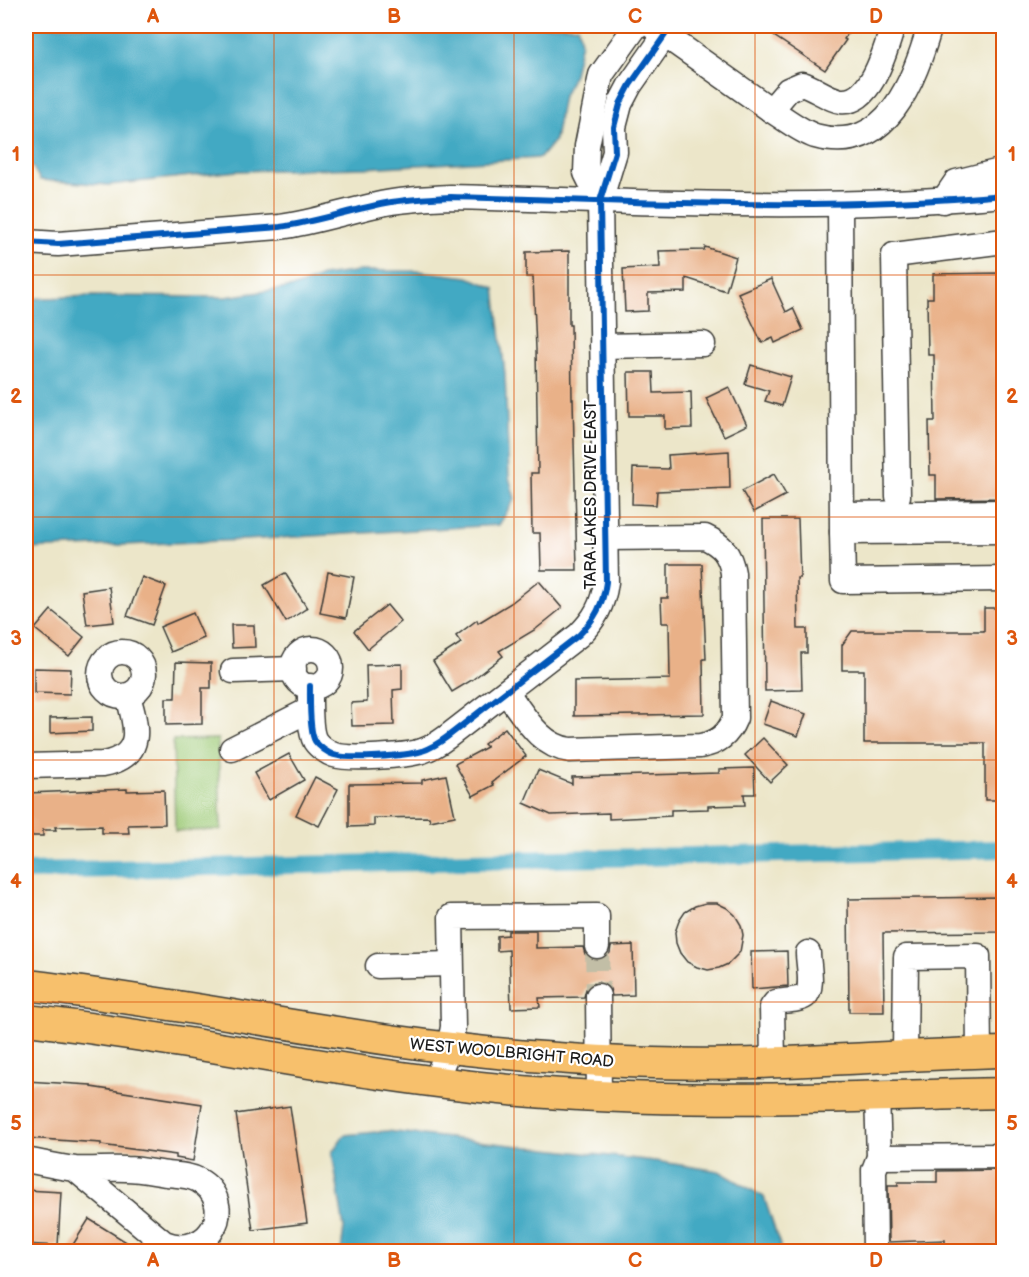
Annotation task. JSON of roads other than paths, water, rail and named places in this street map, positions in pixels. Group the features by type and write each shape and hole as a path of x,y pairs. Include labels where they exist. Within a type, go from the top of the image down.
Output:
{"main road":[{"name":"WEST WOOLBRIGHT ROAD","path":"26,985 110,995 449,1048 600,1061 653,1064 991,1053"},
{"path":"26,1020 101,1029 435,1082 510,1090 598,1096 702,1098 1004,1093"}],"street":[{"name":"TARA LAKES DRIVE EAST","path":"600,201 586,173 587,146 601,75 636,26"},
{"path":"771,110 788,90 802,84 838,100 853,98 871,84 885,53 893,26"},
{"path":"658,30 771,110 812,135 833,139 854,137 874,129 890,116 902,99 920,61 930,26"},
{"name":"TARA LAKES DRIVE EAST","path":"310,686 309,710 314,741 323,749 334,755 346,757 405,754 424,750 437,744 506,692 579,635 596,617 605,588 600,201 615,152 614,127 620,104 658,30"},
{"path":"943,201 956,182 1004,170"},
{"path":"26,242 58,244 280,227 307,223 384,203 451,197 809,206 943,201 1004,195"},
{"path":"840,204 843,581 1004,579"},
{"path":"898,514 894,255 1004,241"},
{"path":"602,346 703,344"},
{"path":"842,523 898,514 992,522"},
{"path":"506,692 539,735 548,743 570,750 700,746 712,744 730,729 735,718 733,573 731,561 725,550 716,542 705,537 605,538"},
{"path":"308,649 326,654 331,666 331,673 323,683 310,686 299,681 294,669 297,656 308,649"},
{"path":"233,671 294,669"},
{"path":"35,766 103,764 114,762 124,755 132,747 136,736 136,724 128,696"},
{"path":"232,749 309,710"},
{"path":"435,1082 449,1048 453,1027 451,917 597,916 597,946"},
{"path":"773,1061 772,1007 776,1002 803,997 807,994 808,953"},
{"path":"905,1056 906,957 978,956 991,1053"},
{"path":"378,966 451,964"},
{"path":"598,996 600,1061 598,1096"},
{"path":"875,1251 874,1170 879,1158 878,1096"},
{"path":"879,1158 1004,1156"},
{"path":"26,1160 75,1169 128,1169 196,1179 206,1185 213,1194 217,1205 214,1228 197,1244 174,1247 164,1243 75,1169"}],"water":[{"path":"26,26 578,26 581,42 574,74 563,96 555,140 540,158 365,168 237,171 109,185 40,180 26,155"},
{"path":"360,271 419,271 468,277 495,288 505,374 509,477 515,499 499,525 245,540 26,549 26,299 90,296 225,297 295,287 322,276"},
{"path":"387,1131 655,1161 719,1171 764,1197 782,1251 341,1251 344,1228 332,1152 344,1135"}],"waterway":[{"path":"26,871 1004,849"}],"tunnel":[{"path":"597,946 598,996"}]}
